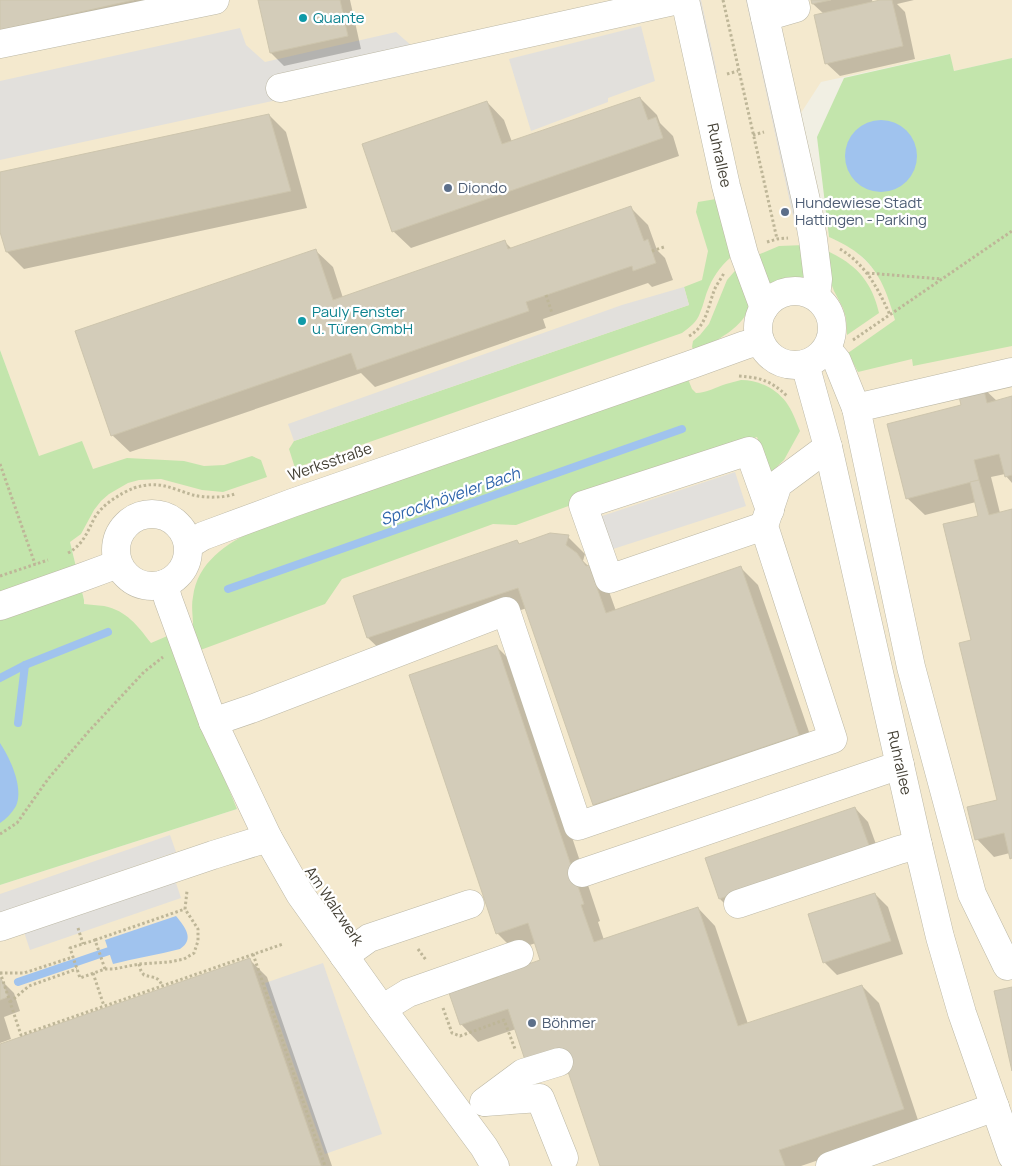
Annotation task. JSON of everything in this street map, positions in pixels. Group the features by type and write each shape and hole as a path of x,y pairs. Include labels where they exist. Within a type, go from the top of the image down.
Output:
{"street":[{"path":"0,44 215,0"},
{"path":"280,88 678,0"},
{"name":"Ruhrallee","path":"685,0 724,178 744,254 764,308"},
{"path":"794,0 796,8 763,8 805,196 818,279 816,296 803,291 791,291 780,294 770,300 758,322 760,341 767,353 779,362 788,365 821,356 837,361 856,408 911,667 972,894 1007,966 1012,965"},
{"name":"Ruhrallee","path":"816,296 826,305 832,321 832,336 821,356 828,447 918,845 940,937 959,1003 1012,1156"},
{"name":"Werksstraße","path":"188,545 203,536 292,503 760,341"},
{"path":"856,408 1012,372"},
{"path":"767,518 778,484 828,447"},
{"path":"213,722 506,612 578,826 833,739 767,518 749,450 583,505 609,579 767,518"},
{"path":"155,515 167,518 176,524 184,534 188,545 183,569 175,578 164,584 151,586 137,584 126,575 118,564 116,551 123,529 132,520 143,516 155,515"},
{"path":"0,606 118,564"},
{"name":"Am Walzwerk","path":"164,584 213,722 268,838 300,894 484,1147 495,1166"},
{"path":"582,873 900,765"},
{"path":"0,927 268,838"},
{"path":"738,904 918,845"},
{"path":"344,956 369,938 470,904"},
{"path":"382,1009 408,993 519,954"},
{"path":"461,1116 485,1102 523,1073 559,1062"},
{"path":"485,1102 540,1098 564,1158"},
{"path":"830,1166 995,1107"}],"path":[{"path":"723,0 777,239"},
{"path":"821,356 890,314 1012,231"},
{"path":"686,338 692,335 701,325 709,308 714,289 726,271 744,254 759,245 777,239 813,239"},
{"path":"652,251 664,246"},
{"path":"890,314 868,273 943,279"},
{"path":"546,295 552,313"},
{"path":"0,464 35,564"},
{"path":"61,555 70,552 82,542 96,516 109,501 133,488 154,484 172,487 195,496 225,497 240,493"},
{"path":"0,576 52,558"},
{"path":"0,571 5,574"},
{"path":"0,834 17,823 48,780 89,731 144,672 164,656"},
{"path":"185,909 70,948 80,978 105,969 184,959 194,953 198,942 198,929 185,909 190,863"},
{"path":"95,940 105,969"},
{"path":"73,957 24,973 0,972 21,1035 283,944"},
{"path":"253,954 325,1166"},
{"path":"140,964 144,976 158,979 162,986"},
{"path":"10,1002 29,986 78,970"},
{"path":"93,973 104,1006"}],"shaded area":[{"path":"0,0 1012,0 1012,58 954,71 949,54 821,82 801,113 829,237 854,250 865,260 875,271 889,297 1012,223 1012,1166 0,1166 0,885 237,809 176,659 83,612 84,600 70,542 0,350"},
{"path":"693,0 701,0 717,73 709,74"},
{"path":"746,0 753,0 803,230 796,230"},
{"path":"641,26 655,81 608,98 608,102 531,131 509,59"},
{"path":"240,28 246,45 265,62 396,32 413,47 420,69 0,160 0,81"},
{"name":"Pauly Fenster u. Türen GmbH","path":"684,287 689,305 294,441 288,424 622,305"},
{"path":"735,472 746,506 607,551 596,518"},
{"path":"170,835 176,852 0,913 0,894"},
{"path":"175,880 181,898 30,950 24,932"},
{"path":"323,963 382,1134 325,1154 265,983"}],"green space":[{"path":"950,54 954,71 1012,58 1012,346 913,366 912,359 858,372 848,353 895,320 886,291 873,269 855,252 829,237 817,137 844,78"},
{"path":"716,199 736,253 717,272 711,282 699,316 682,333 295,468 289,449 294,441 689,305 684,287 702,280 708,251 696,212 698,202"},
{"path":"805,245 808,280 786,280 765,289 753,257 779,246"},
{"path":"821,248 851,265 866,281 876,301 879,313 847,335 846,318 825,267"},
{"path":"740,265 749,300 747,312 743,320 728,333 695,352 692,347 693,341 709,324 727,280"},
{"path":"0,350 39,456 82,441 93,469 127,458 184,461 204,466 224,465 252,456 261,460 267,477 223,492 202,490 161,479 139,480 128,483 101,501 81,534 70,542 84,604 104,606 119,611 136,625 151,643 193,625 193,597 196,583 203,570 221,550 258,528 688,379 696,393 741,380 748,380 766,386 786,402 800,431 784,460 769,474 757,437 516,525 493,524 342,579 325,604 176,659 237,809 0,885"}],"water":[{"path":"881,120 901,126 911,136 917,156 911,176 901,186 881,192 861,186 851,176 845,156 851,136 861,126"},
{"path":"0,743 15,773 18,799 16,806 9,816 0,823"},
{"path":"176,916 188,937 185,945 180,949 113,964 105,940"}],"building":[{"path":"0,0 134,0 0,30"},
{"name":"Quante","path":"258,0 340,0 348,36 270,53"},
{"path":"811,0 831,0 812,4"},
{"path":"880,0 892,0 903,46 825,64 814,15"},
{"name":"Diondo","path":"640,97 648,120 656,117 663,138 392,232 362,144 487,101 502,144"},
{"path":"269,114 291,191 6,252 0,232 0,172"},
{"name":"Pauly Fenster u. Türen GmbH","path":"631,206 644,241 648,239 656,263 633,271 632,266 526,302 529,311 357,370 351,353 111,436 75,331 316,249 333,300 505,240 508,249"},
{"path":"983,386 987,403 1012,396 1012,475 1005,477 999,454 974,460 979,480 906,499 887,424 961,405 958,392"},
{"path":"979,480 989,515 1012,509 1012,858 1010,859 1004,833 975,840 967,807 997,800 959,643 971,640 943,524 978,516 970,482"},
{"path":"550,533 569,535 566,545 577,553 586,566 589,565 606,613 741,566 799,735 593,805 518,588 367,638 353,596 517,540 519,544"},
{"path":"497,645 584,904 581,905 594,942 698,907 738,1026 862,985 904,1109 779,1150 785,1166 600,1166 561,1051 526,1063 508,1009 460,1025 449,993 498,977 497,975 540,960 528,923 496,934 409,675"},
{"path":"855,807 870,848 719,899 705,858"},
{"path":"875,893 891,941 823,963 808,914"},
{"path":"250,958 321,1166 0,1166 0,1044"},
{"path":"0,979 8,997 0,1000"},
{"path":"1012,987 1012,1071 994,991"}],"waterway":[{"name":"Sprockhöveler Bach","path":"228,589 682,429"},
{"name":"Sprockhöveler Bach","path":"0,678 25,665 108,632"},
{"path":"18,723 25,665"},
{"path":"18,982 109,951"}],"place":[{"name":"Quante","path":"303,18"},
{"name":"Diondo","path":"448,188"},
{"name":"Hundewiese Stadt Hattingen - Parking","path":"785,212"},
{"name":"Pauly Fenster u. Türen GmbH","path":"302,321"},
{"name":"Böhmer","path":"532,1023"}]}
